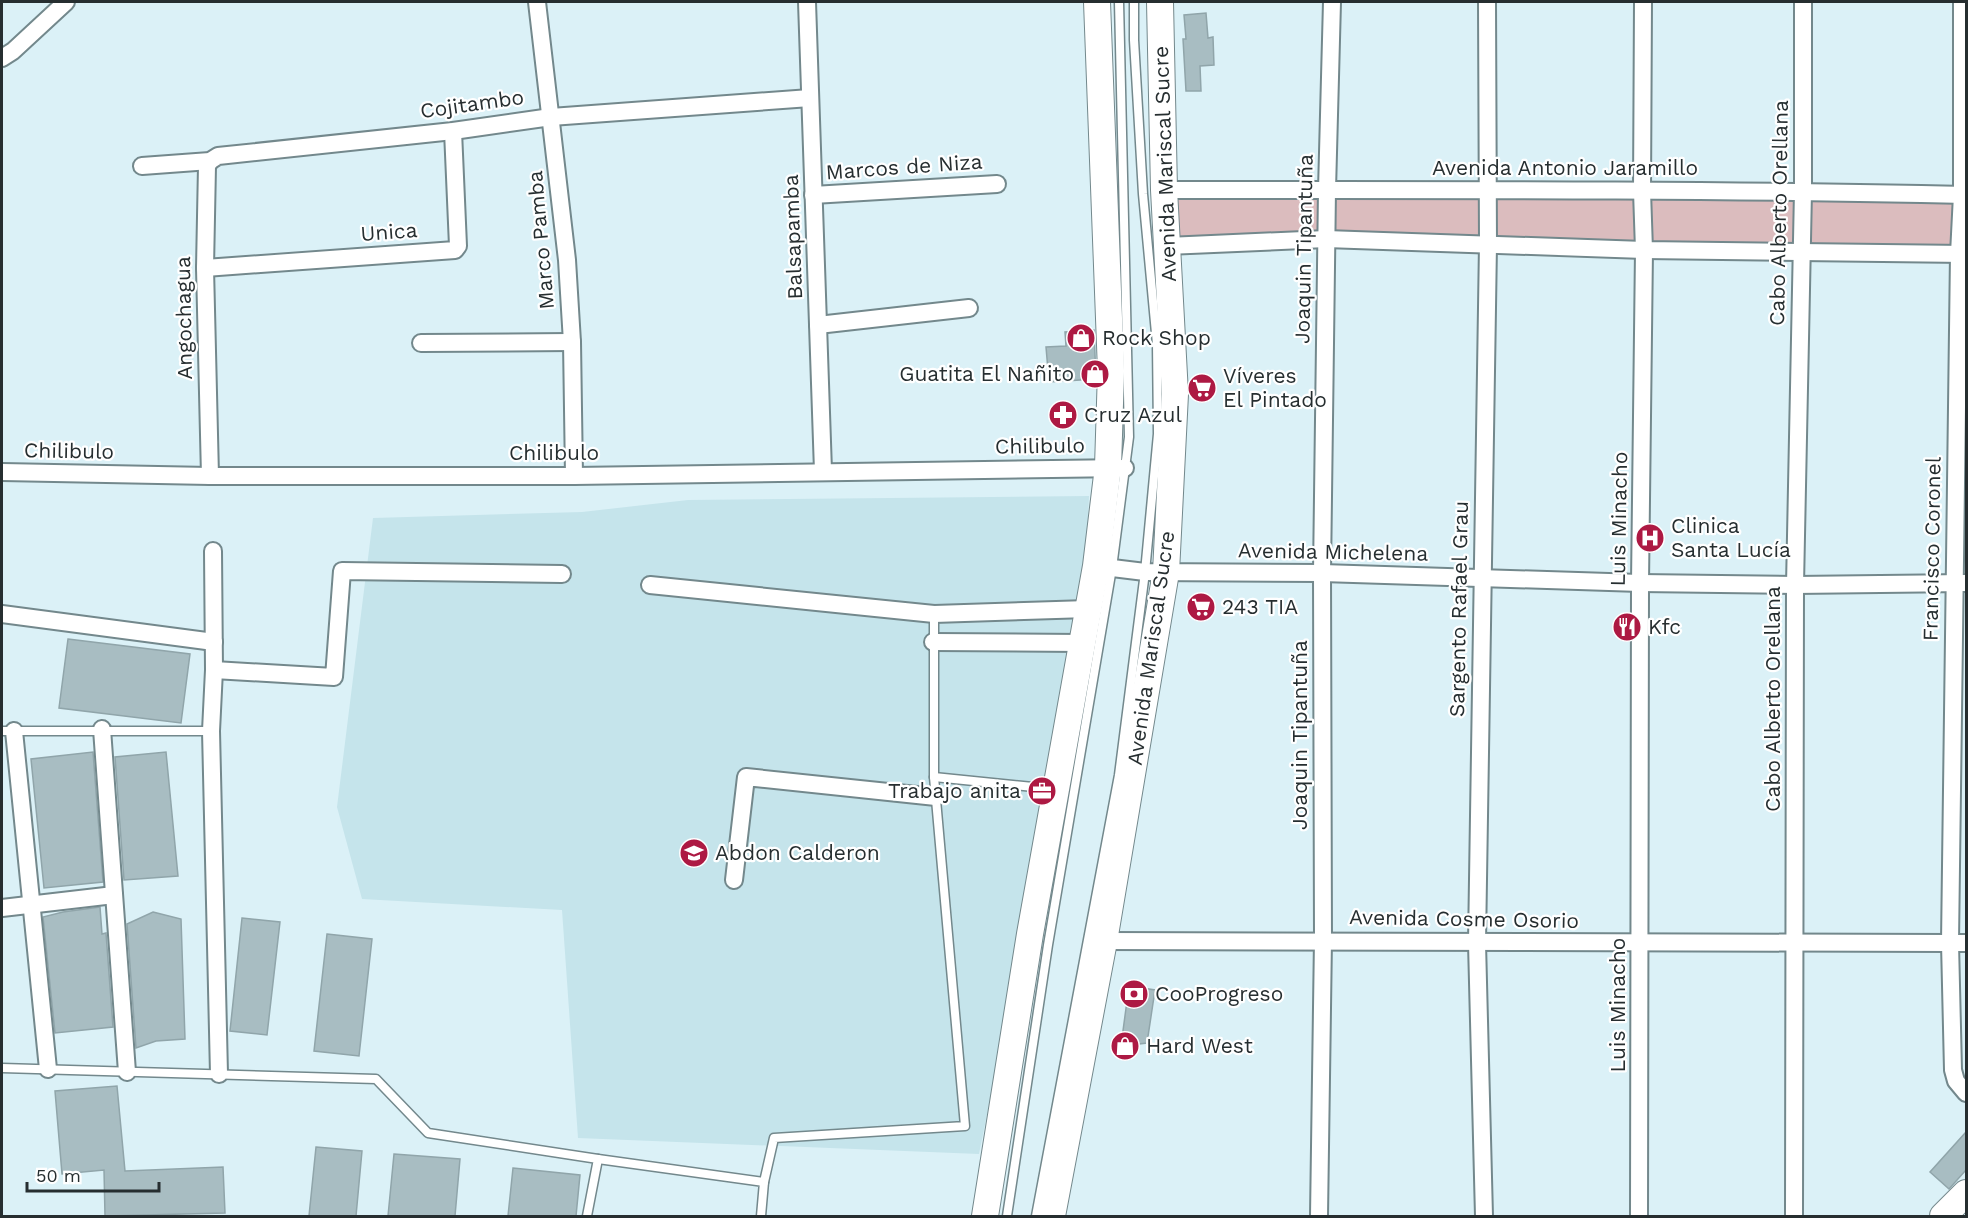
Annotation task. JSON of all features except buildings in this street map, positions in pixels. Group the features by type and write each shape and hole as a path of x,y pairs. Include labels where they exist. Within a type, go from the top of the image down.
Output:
{"main road":[{"path":"985,1216 1030,934 1088,609 1104,567 1116,468 1097,2"},
{"name":"Avenida Mariscal Sucre","path":"1052,1216 1104,941 1155,572 1175,394 1164,190 1160,2"},
{"path":"1943,1216 1966,1193"}],"street":[{"path":"2,58 13,51 66,2"},
{"name":"Marco Pamba","path":"537,2 567,260 572,342 574,476"},
{"name":"Balsapamba","path":"807,2 823,471"},
{"name":"Joaquin Tipantuña","path":"1319,1216 1323,939 1322,573 1326,239 1332,2"},
{"name":"Sargento Rafael Grau","path":"1484,1216 1477,942 1488,244 1487,2"},
{"name":"Luis Minacho","path":"1640,1216 1643,2"},
{"name":"Cabo Alberto Orellana","path":"1794,1216 1795,585 1803,191 1803,2"},
{"name":"Francisco Coronel","path":"1962,2 1964,195 1958,943 1953,1070 1956,1081 1966,1093"},
{"name":"Cojitambo","path":"142,166 453,131 551,117 810,98"},
{"name":"Unica","path":"205,268 455,250 458,246 453,131"},
{"name":"Angochagua","path":"210,160 207,166 205,268 210,476"},
{"name":"Marcos de Niza","path":"813,195 997,184"},
{"name":"Avenida Antonio Jaramillo","path":"1164,190 1488,189 1803,191 1964,195"},
{"path":"1167,246 1326,239 1644,250 1963,254"},
{"path":"818,325 969,308"},
{"path":"421,343 572,342"},
{"name":"Chilibulo","path":"2,472 210,476 574,476 1116,468"},
{"path":"213,551 214,670 211,731 219,1074"},
{"name":"Avenida Michelena","path":"1104,567 1155,572 1322,573 1640,583 1795,585 1960,583"},
{"path":"214,670 334,677 342,571 562,574"},
{"path":"650,585 933,614 1088,609"},
{"path":"2,614 214,642"},
{"path":"933,642 1082,643"},
{"path":"102,729 127,1072"},
{"path":"8,731 48,1069"},
{"path":"734,880 746,777 936,796"},
{"path":"2,909 114,895"},
{"name":"Avenida Cosme Osorio","path":"1104,941 1323,939 1477,942 1958,943"}],"lane":[{"path":"1116,468 1129,437 1119,2"},
{"path":"1036,1216 1155,572 1157,344 1143,194 1134,2"},
{"path":"1007,1216 1104,567"},
{"path":"761,1216 764,1182 774,1138 965,1126 934,777 933,614"},
{"path":"8,731 102,729 211,731"},
{"path":"934,777 1056,789"},
{"path":"2,1068 376,1079 428,1133 764,1182"},
{"path":"587,1216 598,1159"}],"shaded area":[{"path":"1164,190 1966,195 1966,254 1167,246"},
{"name":"Abdon Calderon","path":"1089,496 1082,643 979,1154 578,1138 562,910 362,899 337,807 373,518 582,512 688,500"}],"place":[{"name":"Rock Shop","path":"1081,338"},
{"name":"Guatita El Nañito","path":"1095,374"},
{"name":"Víveres El Pintado","path":"1202,388"},
{"name":"Cruz Azul","path":"1063,415"},
{"name":"Clinica Santa Lucía","path":"1650,538"},
{"name":"243 TIA","path":"1201,607"},
{"name":"Kfc","path":"1627,627"},
{"name":"Trabajo anita","path":"1042,791"},
{"name":"Abdon Calderon","path":"694,853"},
{"name":"CooProgreso","path":"1134,994"},
{"name":"Hard West","path":"1125,1046"}]}
